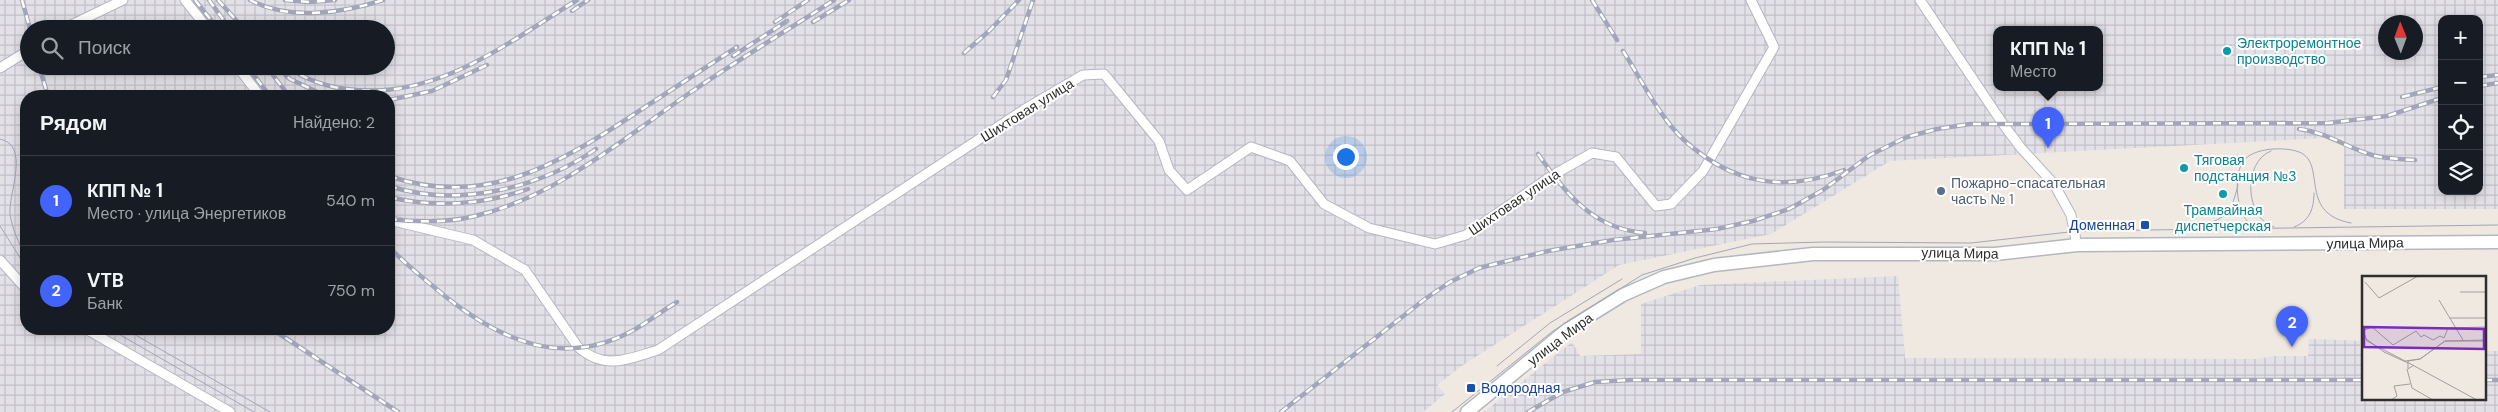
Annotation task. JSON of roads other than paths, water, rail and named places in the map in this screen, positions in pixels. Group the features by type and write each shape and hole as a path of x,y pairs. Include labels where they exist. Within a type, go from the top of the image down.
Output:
{"main road":[{"name":"улица Мира","path":"1467,412 1568,329 1623,295 1664,277 1689,270 1813,254 1995,254 2076,246 2498,242"}],"street":[{"path":"82,20 123,0"},
{"path":"185,0 201,20"},
{"name":"Шихтовая улица","path":"395,221 473,240 525,270 578,348 590,358 615,362 658,350 1025,109 1083,75 1104,74 1159,141 1168,170 1187,190 1251,147 1290,161 1324,204 1369,228 1435,244 1466,235 1553,175 1592,154 1616,157 1656,206 1671,204 1703,171 1774,47 1752,0"},
{"path":"1920,0 2002,124 2054,184 2071,215 2076,246"},
{"path":"0,68 20,56"},
{"path":"244,75 255,90"},
{"path":"0,260 20,282"},
{"path":"96,335 230,412"}],"tram line":[{"path":"0,139 9,143 14,150 16,160 10,214 20,245"},
{"path":"2260,229 2246,220 2243,215 2237,186 2239,171 2241,164 2250,155 2277,149 2296,151 2306,156 2311,165 2318,198 2324,209 2334,217 2351,223"},
{"path":"2271,151 2262,157 2255,166 2251,190 2257,213 2264,222 2274,227"},
{"path":"2202,224 2218,220 2228,212 2234,201 2238,185"},
{"path":"2294,227 2304,221 2310,213 2314,193"},
{"path":"1452,412 1553,331 1642,275 1695,258 1752,244 1824,242 1971,243 2078,231 2498,225"},
{"path":"0,226 20,258"},
{"path":"1497,366 1550,323 1622,279"},
{"path":"120,335 254,412"},
{"path":"135,335 270,412"}],"railway":[{"path":"22,0 28,20"},
{"path":"195,0 211,20"},
{"path":"209,0 223,20"},
{"path":"218,0 236,20"},
{"path":"250,0 265,7 299,13 334,11 383,0"},
{"path":"285,0 309,2 335,0"},
{"path":"379,90 410,86 440,78 468,66 496,51 577,0"},
{"path":"572,11 588,0"},
{"path":"775,22 808,0"},
{"path":"395,220 454,220 505,207 534,195 588,164 691,92 834,0"},
{"path":"813,22 849,0"},
{"path":"964,53 989,31 1019,0"},
{"path":"993,97 1006,80 1033,0"},
{"path":"1592,0 1617,40"},
{"path":"733,56 787,21"},
{"path":"395,178 424,185 457,187 489,184 519,176 549,164 607,132 737,47"},
{"path":"1623,51 1659,110 1675,131 1702,155 1721,166 1740,175 1780,182 1822,177 1844,170"},
{"path":"395,99 432,91 487,65"},
{"path":"42,75 46,90"},
{"path":"254,75 265,90"},
{"path":"273,75 284,90"},
{"path":"286,75 313,90"},
{"path":"302,75 339,88 379,90"},
{"path":"2483,77 2498,75"},
{"path":"2483,85 2498,83"},
{"path":"2402,97 2438,88"},
{"path":"1281,412 1425,299 1450,282 1479,268 1548,251 1613,240 1717,229 1753,221 1789,209 1823,190 1870,155 1907,137 1937,129 1970,124 2328,123 2387,116 2438,99"},
{"path":"2299,129 2328,137 2372,155 2415,160"},
{"path":"395,187 442,195 469,195 496,191 549,175 596,149"},
{"path":"1538,154 1570,195 1595,217 1626,230 1645,233"},
{"path":"395,198 423,203 458,203 494,199 528,189"},
{"path":"395,253 467,313 511,337 534,344 558,348 582,347 606,342 632,331 677,302"},
{"path":"281,335 398,412"},
{"path":"1528,412 1563,392 1595,382 1631,380 2362,380"},
{"path":"2486,380 2498,380"}],"place":[{"name":"Электроремонтное производство","path":"2227,51"},
{"name":"КПП № 1","path":"2048,148"},
{"name":"Тяговая подстанция №3","path":"2184,168"},
{"name":"Пожарно-спасательная часть № 1","path":"1941,191"},
{"name":"Трамвайная диспетчерская","path":"2223,194"},
{"name":"Доменная","path":"2145,225"},
{"name":"VTB","path":"2292,347"},
{"name":"Водородная","path":"1471,388"}]}
